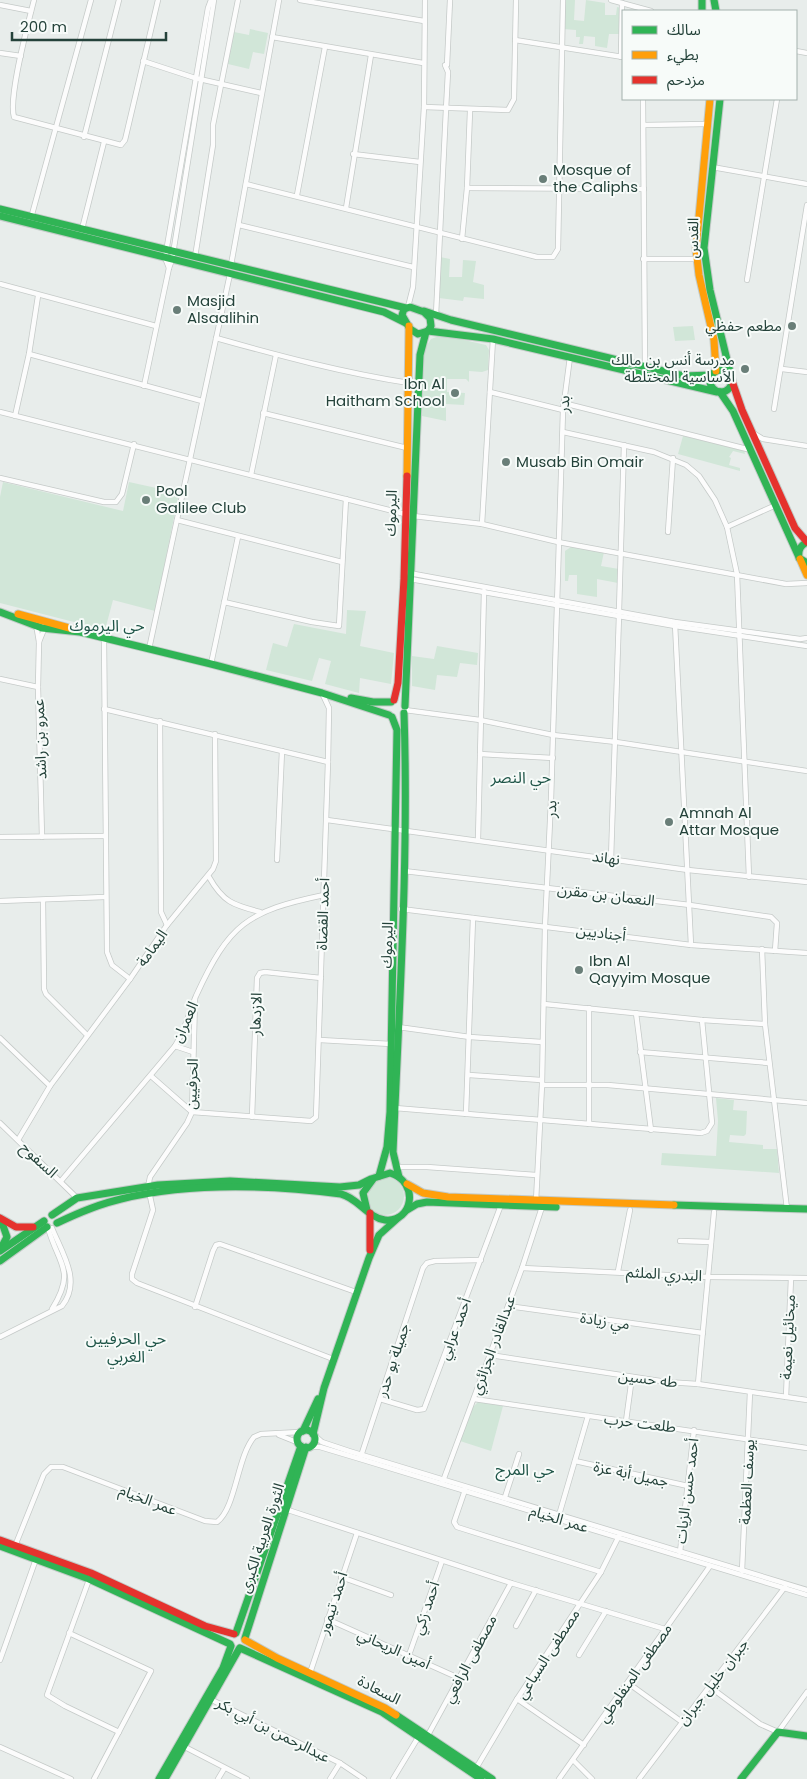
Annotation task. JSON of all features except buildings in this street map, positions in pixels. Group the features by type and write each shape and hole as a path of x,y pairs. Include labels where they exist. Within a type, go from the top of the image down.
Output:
{"street":[{"path":"34,0 12,105 14,117 104,142 123,144 158,0"},
{"path":"30,220 91,0"},
{"path":"84,137 119,0"},
{"path":"144,386 169,268 170,251 198,79 213,0"},
{"path":"195,256 214,145 213,125 238,0"},
{"path":"232,265 279,0"},
{"path":"300,0 424,22"},
{"path":"407,325 402,316 411,296 424,108 425,0"},
{"path":"436,315 448,72 444,69 445,65 447,65 450,0"},
{"path":"424,108 470,111 508,110 510,108 514,99 516,0"},
{"path":"246,184 537,257 553,257 558,249 563,0"},
{"path":"611,0 647,10"},
{"path":"515,40 622,57 622,3"},
{"path":"0,5 31,11"},
{"path":"272,37 424,63"},
{"path":"297,196 325,47"},
{"path":"0,53 21,56"},
{"path":"346,208 353,154 371,55"},
{"path":"143,61 198,79 261,93"},
{"path":"643,100 645,367"},
{"name":"القدس","path":"710,100 697,229 697,258 714,340 713,373"},
{"name":"القدس","path":"720,100 705,228 705,259 710,290 732,378 751,430 795,528 807,542"},
{"path":"747,280 777,100"},
{"path":"462,239 467,188 470,111"},
{"path":"644,125 707,124"},
{"path":"82,229 104,142"},
{"path":"353,154 420,162"},
{"path":"712,167 807,184"},
{"path":"467,188 644,189"},
{"path":"774,409 807,205"},
{"path":"0,211 30,220 169,259 384,312 407,325 415,333 427,331 450,332 493,339 719,392 728,389 732,378 724,370 690,377 645,367 421,310 82,229 30,220"},
{"path":"239,225 413,268"},
{"path":"800,252 807,254"},
{"path":"643,259 697,258"},
{"path":"149,649 230,274"},
{"path":"0,284 38,296 156,326"},
{"path":"14,416 29,354 38,296"},
{"path":"407,576 413,516 420,355 431,320 411,296"},
{"name":"اليرموك","path":"376,1177 385,1161 387,1148 394,1044 405,710 407,576 405,514 410,383 407,325"},
{"path":"216,338 276,355 410,383"},
{"path":"482,524 493,339"},
{"path":"29,354 202,401"},
{"path":"251,475 276,355"},
{"name":"بدر","path":"536,1201 542,1083 545,926 553,758 563,404 570,357"},
{"path":"782,368 807,372"},
{"path":"713,373 710,386 719,392 730,406 807,574"},
{"path":"490,392 563,410"},
{"path":"563,404 751,450"},
{"path":"0,412 134,444 189,460 405,514"},
{"path":"263,413 407,448"},
{"path":"751,430 763,438 807,446"},
{"path":"563,432 673,458 686,465 708,488 727,527 737,574 749,876"},
{"path":"0,479 104,502 116,502 122,494 134,444"},
{"path":"611,859 624,445"},
{"path":"668,532 673,458"},
{"path":"224,602 326,626 339,626 346,499"},
{"path":"727,527 776,504"},
{"path":"413,516 482,524 558,542 786,584 807,583"},
{"path":"177,520 342,562"},
{"path":"211,664 238,537"},
{"path":"807,542 799,548 799,556 807,563"},
{"path":"407,576 484,592 556,602"},
{"path":"407,576 675,624 800,639 807,638"},
{"name":"اليرموك","path":"392,701 398,684 407,576"},
{"path":"478,840 484,592"},
{"path":"0,612 42,619 80,632 322,693 373,702 399,701 405,710 480,720 553,735 616,742 744,763 807,771"},
{"path":"0,612 36,626 80,632"},
{"path":"36,626 42,619"},
{"name":"عمرو بن راشد","path":"39,642 45,628 42,619"},
{"path":"675,624 691,945"},
{"name":"عمرو بن راشد","path":"36,626 39,642 38,687 42,837"},
{"path":"739,632 807,646"},
{"path":"104,638 104,836 108,960 130,979"},
{"path":"0,679 38,687"},
{"name":"أحمد القضاة","path":"252,1117 314,1120 320,1040 327,820 329,708 322,693"},
{"path":"329,708 337,696"},
{"path":"337,696 390,716 400,717 405,710"},
{"path":"390,716 387,706 392,701"},
{"path":"104,709 328,762"},
{"name":"اليرموك","path":"390,716 397,730 404,871 398,909 398,1027 394,1044 395,1108 393,1152 399,1177"},
{"path":"160,722 162,912 167,925"},
{"name":"اليمامة","path":"18,1140 50,1086 87,1035 130,979 167,925 209,877 216,861 215,734"},
{"path":"277,860 282,751"},
{"path":"480,754 553,758"},
{"name":"نهاند","path":"327,820 688,870 807,882"},
{"path":"0,837 104,836"},
{"name":"النعمان بن مقرن","path":"404,871 690,905 771,917 777,923 775,951"},
{"path":"209,877 219,893 227,901 260,912"},
{"name":"العمران","path":"61,1181 175,1046 183,1032 195,999 213,962 228,938 260,912 282,904 324,894"},
{"path":"0,901 106,897"},
{"path":"43,900 44,989 46,994 87,1035"},
{"name":"أجناديين","path":"398,909 691,945 807,953"},
{"path":"466,1114 469,1075 473,918"},
{"path":"762,949 765,1024 787,1209"},
{"name":"الازدهار","path":"252,1117 257,978 260,973 265,972 321,978"},
{"name":"الحرفيين","path":"149,1191 152,1173 187,1123 192,1112 195,999"},
{"path":"544,1004 702,1020 765,1024"},
{"path":"589,1008 589,1124"},
{"path":"636,1013 644,1089 651,1130"},
{"path":"395,1108 651,1130 694,1133 706,1131 712,1123 702,1020"},
{"path":"398,1027 470,1037 542,1042"},
{"path":"0,1038 50,1086"},
{"path":"320,1040 394,1044"},
{"path":"175,1046 193,1052"},
{"path":"640,1052 769,1063"},
{"path":"469,1075 542,1083 644,1089 807,1103"},
{"path":"151,1076 192,1112 252,1117"},
{"name":"السفوح","path":"0,1124 77,1198"},
{"path":"396,1167 427,1167 536,1175"},
{"path":"1,1219 16,1227 50,1225 76,1214 149,1191 201,1181 340,1187 359,1185 384,1173 399,1177 423,1193 441,1196 536,1201 807,1209"},
{"path":"368,1258 371,1230 364,1193 376,1177"},
{"path":"0,1261 50,1225 57,1219 52,1215 69,1201 77,1198 149,1191 225,1187 316,1192 346,1195 368,1212 385,1220 403,1213 410,1196 405,1182"},
{"path":"149,1191 153,1210 132,1279 137,1283 333,1359"},
{"path":"76,1214 82,1204 77,1198"},
{"path":"69,1201 69,1210 76,1214"},
{"path":"324,1388 298,1438 304,1446 314,1443 314,1434 324,1388 368,1258 379,1235 416,1204 427,1202 807,1215"},
{"name":"أحمد عرابي","path":"380,1399 417,1410 424,1409 501,1205"},
{"name":"عبدالقادر الجزائري","path":"443,1481 522,1268 542,1207"},
{"path":"618,1271 630,1210"},
{"path":"698,1384 714,1212"},
{"path":"0,1250 7,1237 6,1229 1,1219"},
{"path":"0,1337 52,1309 61,1295 65,1280 50,1225"},
{"path":"0,1250 33,1227"},
{"path":"680,1241 711,1242"},
{"path":"195,1306 213,1251 216,1245 220,1244 356,1292"},
{"name":"جميلة بو حدر","path":"361,1457 423,1268 427,1263 481,1260"},
{"name":"البدري الملثم","path":"522,1268 618,1271 708,1277 807,1278"},
{"name":"ميخائيل نعيمة","path":"786,1397 791,1278"},
{"name":"مي زيادة","path":"508,1306 703,1334"},
{"name":"طه حسين","path":"490,1355 632,1377 698,1384 807,1400"},
{"path":"626,1421 632,1377"},
{"name":"يوسف العظمة","path":"742,1571 750,1392"},
{"name":"طلعت حرب","path":"474,1399 807,1448"},
{"path":"559,1517 588,1416"},
{"path":"302,1431 309,1430 314,1434"},
{"name":"أحمد حسن الزيات","path":"680,1552 694,1430"},
{"name":"عمر الخيام","path":"16,1546 44,1474 50,1467 63,1467 205,1522 217,1522 226,1510 251,1440 261,1434 277,1435 302,1431"},
{"name":"عمر الخيام","path":"314,1434 322,1442 361,1457"},
{"name":"عمر الخيام","path":"277,1435 304,1446 320,1447 361,1457 505,1498 559,1517"},
{"name":"الثورة العربية الكبرى","path":"245,1639 283,1509 304,1446"},
{"path":"505,1498 519,1454"},
{"name":"جميل أبة عزة","path":"575,1462 688,1486"},
{"name":"عمر الخيام","path":"443,1481 465,1490 742,1571 807,1595"},
{"path":"465,1490 454,1522 457,1527 601,1572"},
{"path":"283,1509 511,1583 665,1629"},
{"name":"الثورة العربية الكبرى","path":"235,1634 283,1509"},
{"name":"أحمد تيمور","path":"310,1673 357,1533"},
{"name":"عمر الخيام","path":"620,1535 710,1566 785,1586 807,1589"},
{"name":"مصطفى السباعي","path":"474,1771 518,1699 601,1572 620,1535"},
{"path":"0,1540 90,1576 205,1626 235,1634 245,1639 244,1646 240,1649 209,1697 165,1779"},
{"path":"0,1546 90,1576 240,1649"},
{"path":"0,1660 36,1559"},
{"name":"أحمد زكي","path":"409,1655 442,1561"},
{"name":"مصطفى المنفلوطي","path":"559,1779 710,1566"},
{"path":"90,1576 47,1695 118,1732"},
{"path":"341,1577 390,1595"},
{"name":"مصطفى الرافعي","path":"393,1779 460,1679 511,1583"},
{"name":"جبران خليل جبران","path":"639,1779 785,1586"},
{"path":"516,1626 536,1590"},
{"path":"579,1655 606,1611"},
{"name":"أمين الريحاني","path":"327,1619 460,1679"},
{"path":"70,1633 151,1671 94,1779"},
{"path":"209,1697 226,1660 231,1645 230,1639 235,1634"},
{"name":"السعادة","path":"245,1639 423,1734 474,1771 492,1779"},
{"name":"السعادة","path":"240,1649 333,1686"},
{"path":"628,1683 682,1722"},
{"path":"710,1687 760,1724 778,1732 807,1736"},
{"path":"741,1779 807,1692"},
{"name":"عبدالرحمن بن أبي بكر","path":"209,1697 340,1763 364,1779"},
{"path":"518,1699 584,1745"},
{"path":"182,1745 224,1769 247,1779"},
{"path":"159,1779 182,1745"},
{"path":"0,1747 71,1779"},
{"path":"573,1760 592,1779"},
{"path":"330,1779 340,1763"},
{"path":"218,1779 224,1769"},
{"name":"السعادة","path":"474,1771 481,1779"}],"green space":[{"path":"564,0 575,0 574,20 584,21 586,0 605,3 605,15 616,15 617,7 621,8 621,34 609,34 607,48 595,46 595,37 584,36 583,44 579,44 580,37 576,37 576,30 563,29"},
{"path":"250,29 268,33 264,54 253,52 249,69 228,64 234,32 249,35"},
{"path":"440,257 450,259 449,277 462,277 463,260 476,261 473,282 484,285 484,299 464,297 463,301 439,298"},
{"path":"693,326 695,340 675,341 673,327"},
{"name":"Ibn Al Haitham School","path":"442,335 486,345 489,350 488,370 482,372 469,371 469,382 466,379 447,379 447,392 465,393 464,405 446,404 446,421 422,416 424,350 431,339"},
{"path":"683,436 744,450 745,454 733,451 729,457 731,458 729,465 740,468 740,471 678,454"},
{"path":"3,482 123,511 129,482 179,493 155,611 113,600 105,630 0,603 0,497"},
{"path":"571,547 604,552 601,566 619,569 618,583 597,579 597,597 577,594 577,575 569,575 568,581 565,581 565,551"},
{"path":"347,610 366,611 360,646 394,653 391,684 360,678 359,693 325,684 331,661 319,658 312,681 266,670 273,643 287,647 294,624 346,634"},
{"path":"437,646 478,653 477,665 460,663 457,677 437,675 435,690 412,686 412,656 434,659"},
{"path":"716,1098 734,1100 733,1110 747,1111 746,1134 744,1136 730,1135 729,1142 763,1145 763,1149 777,1149 779,1173 661,1165 662,1153 716,1156 718,1121"},
{"path":"385,1177 399,1182 404,1196 399,1210 385,1215 371,1210 366,1196 371,1182"},
{"path":"479,1401 503,1406 491,1451 460,1441 472,1408"}],"traffic: fast":[{"path":"702,0 702,10"},
{"path":"714,0 716,10"},
{"path":"720,100 704,248 710,290 731,376"},
{"path":"0,209 406,308"},
{"path":"0,216 384,312 406,323"},
{"path":"410,307 424,312 430,318 431,326 428,331 418,334 410,329 402,315 404,309 410,307"},
{"path":"424,311 451,320 684,376 711,375"},
{"path":"428,331 493,339 717,392"},
{"path":"405,706 420,355 426,332"},
{"path":"721,370 729,373 732,381 729,389 721,392 713,389 710,381 713,373 721,370"},
{"path":"720,392 733,411 798,555"},
{"path":"807,542 799,550 799,558 807,563"},
{"path":"0,612 42,628 80,632 211,664 322,693 389,715"},
{"path":"351,698 373,702 391,702"},
{"path":"399,1177 393,1152 404,878 404,713"},
{"path":"379,1176 387,1147 390,1112 397,730 392,717"},
{"path":"57,1223 89,1209 121,1199 175,1190 231,1187 259,1187 341,1194 353,1199 373,1216 385,1220 394,1219 402,1215 407,1209 409,1193 406,1185 400,1178 390,1173 374,1178 363,1193 367,1210"},
{"path":"52,1215 77,1198 158,1185 230,1181 340,1187 359,1185 371,1179"},
{"path":"407,1210 417,1204 427,1202 556,1207"},
{"path":"674,1205 807,1209"},
{"path":"313,1434 324,1388 369,1258 379,1235 398,1218"},
{"path":"0,1250 7,1237 1,1220"},
{"path":"0,1251 44,1221"},
{"path":"0,1261 47,1227"},
{"path":"303,1431 318,1399"},
{"path":"306,1430 312,1433 315,1439 312,1445 306,1448 300,1445 297,1439 300,1433 306,1430"},
{"path":"236,1633 301,1446"},
{"path":"245,1638 306,1447"},
{"path":"0,1546 89,1579 230,1644"},
{"path":"159,1779 223,1668 231,1646"},
{"path":"240,1648 382,1712 481,1779"},
{"path":"165,1779 239,1649"},
{"path":"396,1715 492,1779"},
{"path":"741,1779 778,1732 807,1736"}],"traffic: slow":[{"path":"710,100 696,249 699,275 714,340 716,371"},
{"path":"407,476 409,326"},
{"path":"800,559 807,575"},
{"path":"18,614 73,629"},
{"path":"407,1184 423,1193 448,1197 674,1205"},
{"path":"245,1640 277,1658 385,1708 396,1715"}],"traffic: jam":[{"path":"732,381 742,410 795,528 807,542"},
{"path":"394,700 398,683 407,476"},
{"path":"370,1213 370,1250"},
{"path":"0,1218 16,1227 33,1227"},
{"path":"0,1540 91,1573 205,1626 234,1634"}],"place":[{"name":"Mosque of the Caliphs","path":"543,179"},
{"name":"Masjid Alsaalihin","path":"177,310"},
{"name":"مطعم حفظي","path":"792,326"},
{"name":"مدرسة أنس بن مالك الأساسية المختلطة","path":"745,369"},
{"name":"Ibn Al Haitham School","path":"455,393"},
{"name":"Musab Bin Omair","path":"506,462"},
{"name":"Pool Galilee Club","path":"146,500"},
{"name":"Amnah Al Attar Mosque","path":"669,822"},
{"name":"Ibn Al Qayyim Mosque","path":"579,970"}],"district":[{"name":"حي اليرموك","path":"107,625"},
{"name":"حي النصر","path":"521,777"},
{"name":"حي الحرفيين الغربي","path":"126,1347"},
{"name":"حي المرج","path":"525,1469"}]}
